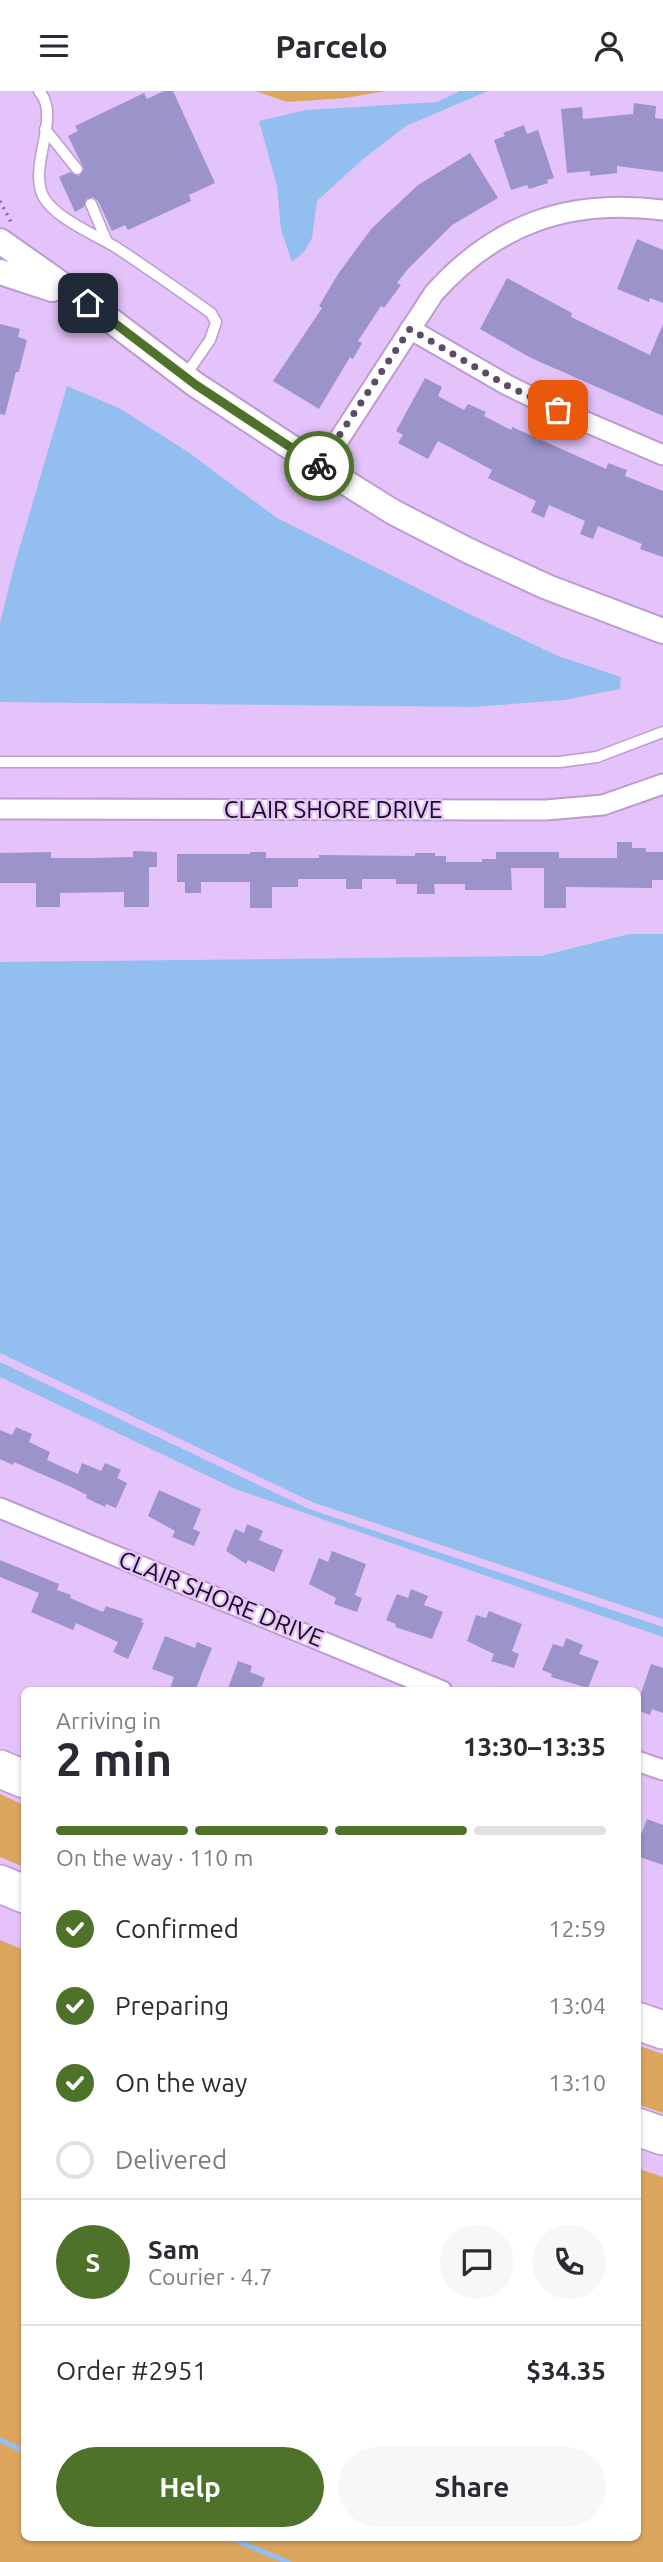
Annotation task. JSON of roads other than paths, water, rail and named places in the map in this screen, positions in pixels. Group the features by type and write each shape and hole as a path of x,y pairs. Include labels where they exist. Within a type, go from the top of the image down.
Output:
{"highway":[{"path":"0,1769 21,1778"},
{"path":"0,1884 21,1893"},
{"path":"641,2022 663,2030"},
{"path":"641,2128 663,2136"}],"street":[{"path":"321,467 434,293 451,274 500,237 546,217 577,209 636,207 663,210"},
{"path":"7,233 88,303 185,376 393,512 547,587 663,631"},
{"path":"0,272 88,303"},
{"path":"410,329 537,400 663,455"},
{"name":"CLAIR SHORE DRIVE","path":"0,809 546,810 603,805 663,784"},
{"name":"CLAIR SHORE DRIVE","path":"0,1508 432,1687"},
{"path":"641,1762 663,1769"}],"lane":[{"path":"39,91 46,98 45,129 38,175 42,194 49,205 211,313 216,322 210,340 185,376"},
{"path":"45,129 77,169"},
{"path":"91,204 107,242"},
{"path":"0,762 560,762 597,757 663,732"}],"water":[{"path":"460,91 488,91 406,126 362,160 317,201 312,238 304,252 292,262 281,230 277,186 259,121 306,110 437,102"},
{"path":"67,386 121,409 188,452 277,518 558,656 621,677 620,689 564,700 474,707 0,702 0,623"},
{"path":"629,934 663,934 663,1619 312,1502 0,1353 0,962 541,956"},
{"path":"0,1362 309,1509 663,1627 663,1637 235,1489 0,1377"}],"waterway":[{"path":"0,2440 21,2450"},
{"path":"237,2541 288,2562"}]}
